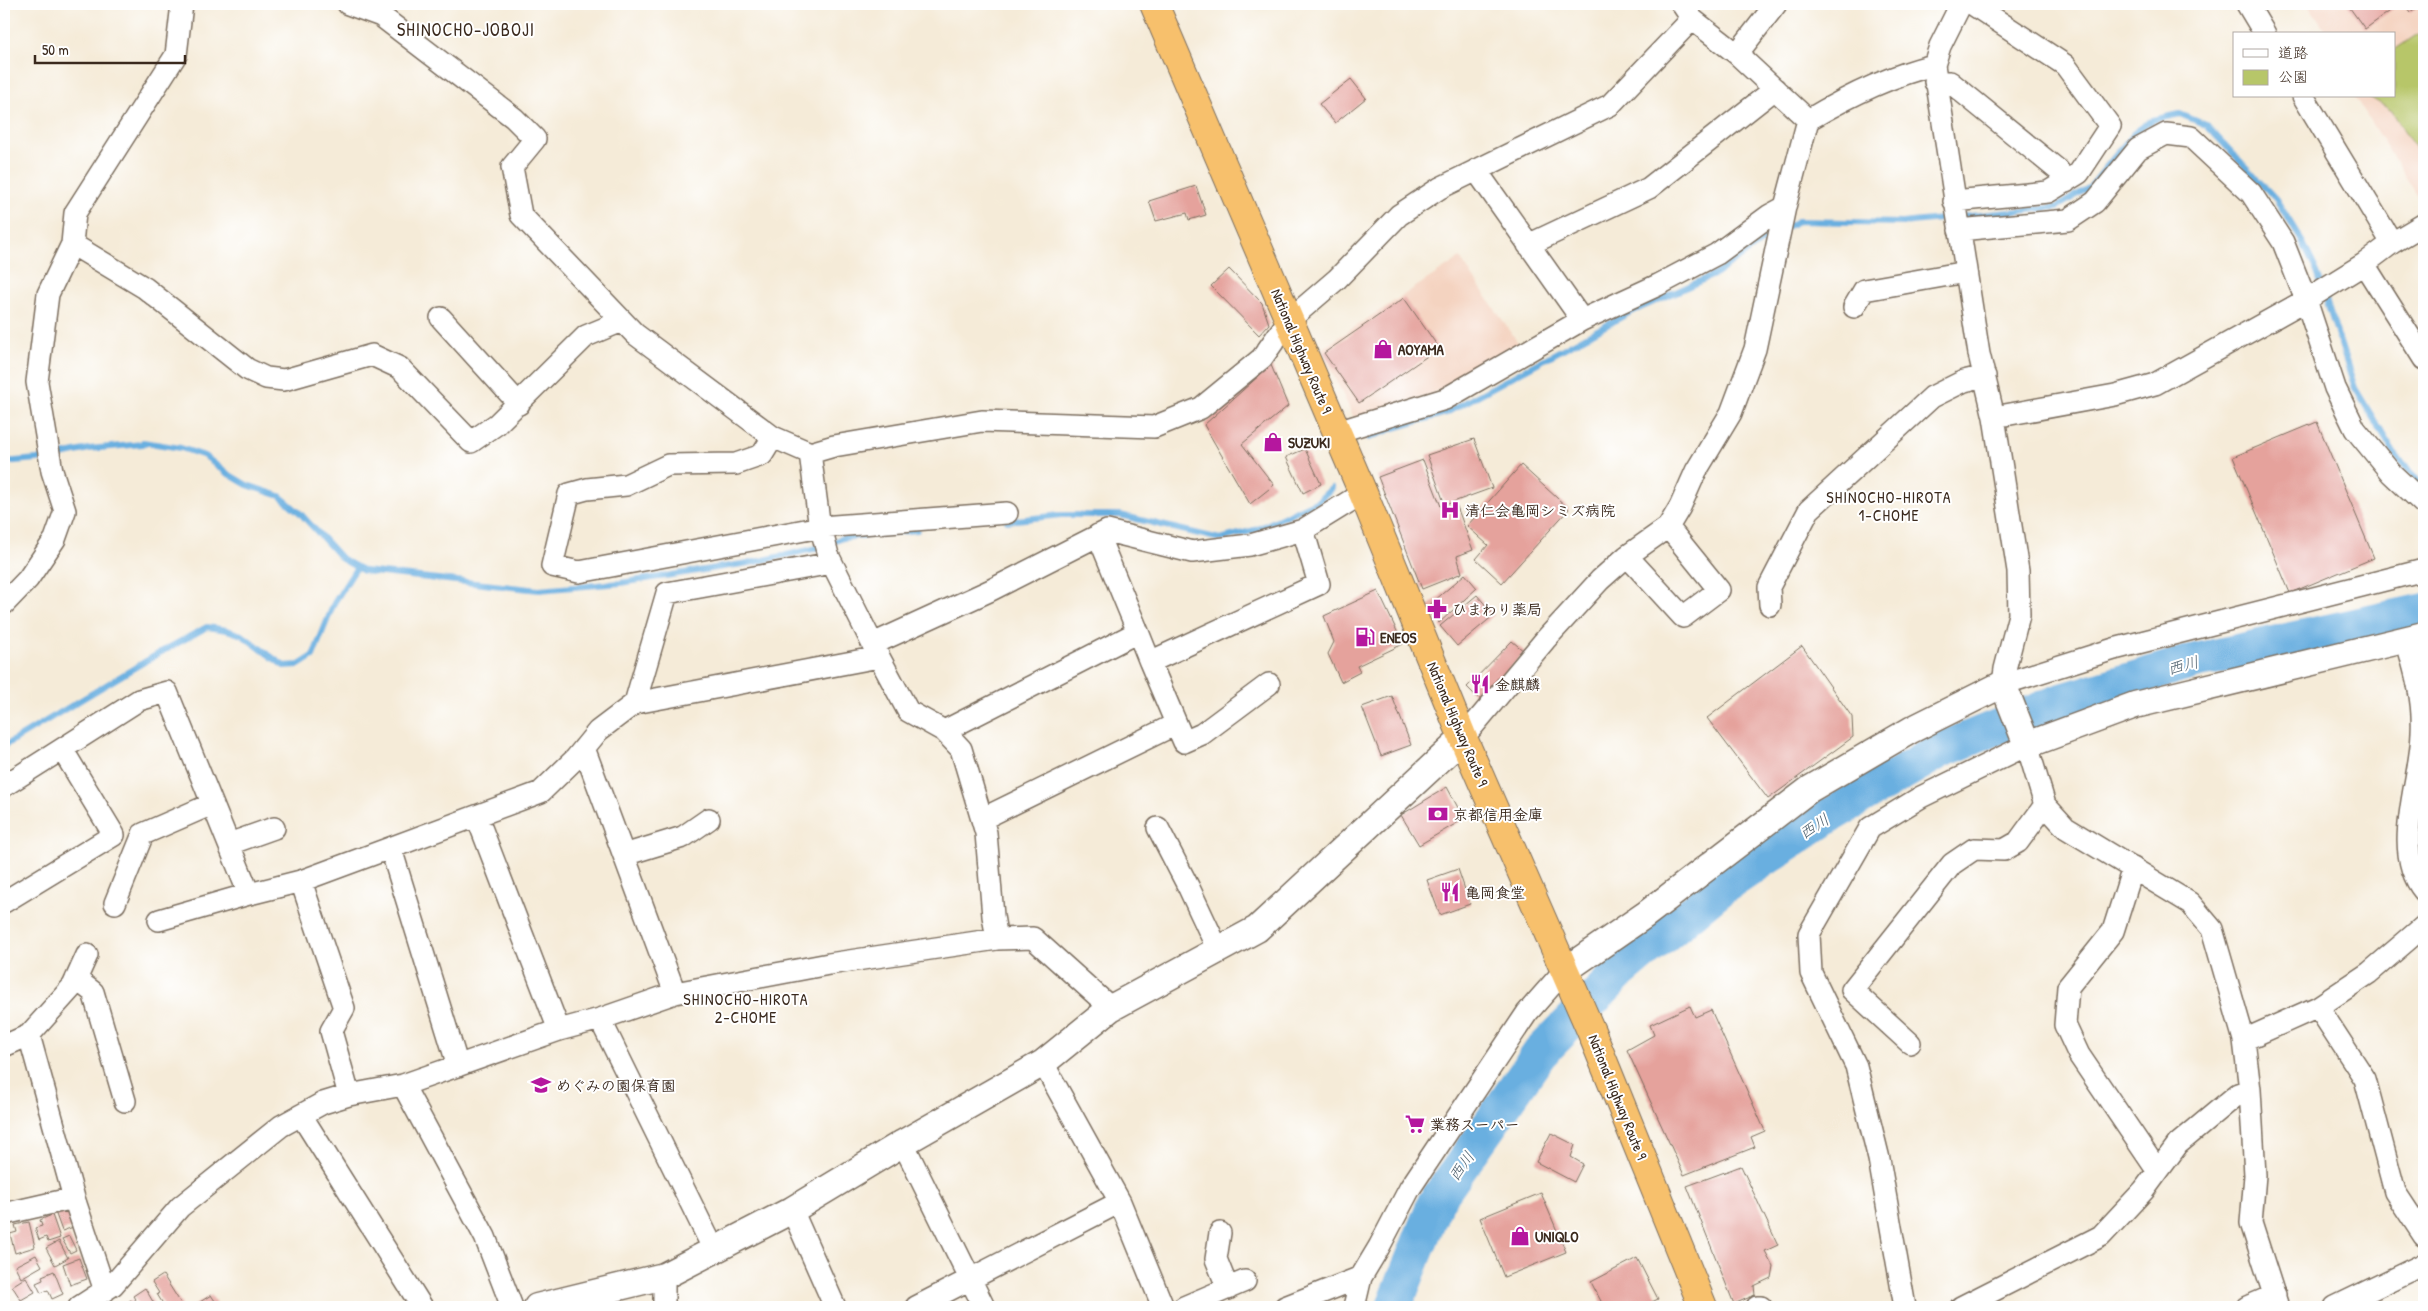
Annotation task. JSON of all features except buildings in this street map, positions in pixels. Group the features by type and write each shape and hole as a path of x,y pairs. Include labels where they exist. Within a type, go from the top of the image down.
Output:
{"highway":[{"name":"National Highway Route 9","path":"1154,4 1363,493 1464,738 1591,1031 1703,1307"}],"street":[{"path":"4,604 28,580 55,539 65,511 52,471 37,382 48,294 72,244 75,213 176,56 182,4"},
{"path":"348,4 381,16 514,118 535,139 512,166 521,215 635,334 774,437 810,453 834,446 982,421 1154,427 1201,408 1262,358 1288,321 1337,280 1399,215 1440,188 1610,105 1687,11 1737,54 1808,120"},
{"path":"1737,54 1776,4"},
{"path":"1961,4 1940,46 1935,74 1979,354 1994,417 2018,571 2019,615 2005,669 2006,690 2025,740 2046,805 2066,828 2190,902 2212,930 2244,1040 2250,1090 2255,1175 2250,1223 2276,1301 2247,1307"},
{"path":"1954,201 2048,192 2080,173 2110,126 2065,65 1972,4"},
{"path":"2246,4 2264,32"},
{"path":"537,1307 664,1276 792,1210 903,1143 1044,1063 1111,1008 1257,929 1464,738 1545,640 1600,580 1628,556 1668,527 1680,507 1696,471 1731,413 1755,349 1785,207 1808,120 1838,102 1920,68 1950,82 2058,170 2066,182"},
{"path":"1528,245 1649,188 1775,89"},
{"path":"2304,98 2392,243"},
{"path":"1959,230 2068,220 2095,202 2138,149 2166,134 2192,137 2251,193 2284,242 2306,300 2335,388 2355,429 2391,473 2424,504"},
{"path":"1476,170 1582,320"},
{"path":"1337,432 1445,399 1582,320 1658,285 1716,254 1770,215 1785,207"},
{"path":"1994,417 2115,395 2155,384 2306,300 2424,224"},
{"path":"72,244 145,288 247,369 266,378 284,380 372,355 400,368 471,442 497,424 519,404 586,336 622,321"},
{"path":"2364,264 2424,359"},
{"path":"1854,307 1864,290 1966,272"},
{"path":"441,318 519,404"},
{"path":"1770,605 1769,587 1809,510 1932,397 1964,381 1985,376"},
{"path":"774,437 762,455 736,464 668,465 626,485 587,489 569,494 552,566 579,572 821,527 1007,513"},
{"path":"810,453 821,527 832,563 876,651 908,711 944,731 961,749 986,833 993,916 997,939"},
{"path":"159,920 301,881 541,792 598,731 635,703 876,651 1107,531 1192,552 1250,545 1303,530 1363,493"},
{"path":"1628,556 1683,618 1719,590 1668,527"},
{"path":"1150,662 1319,584 1303,530"},
{"path":"1098,535 1184,742 1202,734 1269,684"},
{"path":"635,703 667,593 832,563"},
{"path":"1354,1307 1360,1277 1421,1172 1527,1013 1644,915 1810,789 1911,730 2006,690 2114,649 2424,570"},
{"path":"944,731 1138,632"},
{"path":"1905,1307 1879,1159 1856,1066 1811,973 1808,934 1870,828 1921,797 2025,740 2135,705 2415,637 2422,733 2408,838 2410,867 2424,891"},
{"path":"4,786 139,700 167,692 249,894"},
{"path":"982,819 1176,724"},
{"path":"584,748 675,993"},
{"path":"4,902 114,835 62,750"},
{"path":"115,903 143,834 212,804"},
{"path":"1910,1044 1852,990 1952,864 1974,849 2004,850 2018,842 2046,805"},
{"path":"477,817 558,1030"},
{"path":"624,855 683,837 708,819"},
{"path":"229,844 274,828"},
{"path":"1158,828 1218,950"},
{"path":"391,849 458,1066"},
{"path":"2133,868 2113,931 2068,986 2065,1025 2079,1055 2157,1170"},
{"path":"301,881 344,1008 331,1031 349,1095"},
{"path":"2244,1040 2318,1007 2369,973 2424,926"},
{"path":"79,1307 112,1285 180,1207 281,1126 323,1103 349,1095 403,1085 558,1030 600,1019 675,993 829,964 997,939 1033,938 1111,1008"},
{"path":"4,1046 29,1035 73,986 87,955"},
{"path":"76,979 93,992 125,1101"},
{"path":"2318,1007 2366,1079 2395,1192 2424,1236"},
{"path":"600,1019 714,1250"},
{"path":"29,1035 74,1198 105,1290"},
{"path":"1044,1063 1120,1202 1163,1307"},
{"path":"403,1085 485,1237 512,1307"},
{"path":"1961,1307 2101,1236 2144,1190 2178,1144 2238,1094 2250,1090"},
{"path":"300,1116 422,1307"},
{"path":"903,1143 984,1307"},
{"path":"4,1214 74,1198"},
{"path":"916,1307 1120,1202"},
{"path":"792,1210 835,1307"},
{"path":"1184,1307 1237,1285 1216,1259 1220,1233"},
{"path":"2335,1307 2424,1264"},
{"path":"664,1276 664,1307"},
{"path":"1285,1307 1360,1277"}],"shaded area":[{"path":"2308,4 2424,4 2424,206 2355,98 2396,98 2396,32 2327,32"},
{"path":"1460,258 1519,344 1430,395 1354,418 1321,349"}],"green space":[{"path":"2424,30 2424,163 2392,111 2371,98 2396,98 2396,49"}],"waterway":[{"path":"1786,227 1798,221 1902,223 2057,207 2090,187 2133,134 2152,120 2180,114 2206,125 2276,199 2303,243 2317,272 2355,388 2394,453 2424,488"},
{"path":"1369,438 1394,428 1446,413 1627,314 1716,274 1774,233"},
{"path":"4,462 48,458 89,449 143,444 143,442 181,448 205,456 225,472 247,485 280,496 300,513 342,559 364,571 539,590 620,583 755,562 813,549 843,538 917,530"},
{"path":"1007,521 1061,515 1120,515 1220,539 1255,530 1318,501 1332,488"},
{"path":"4,746 161,652 207,627 227,630 242,635 284,666 299,665 313,656 334,603 357,567"},
{"name":"西川","path":"1394,1307 1435,1203 1540,1053 1620,972 1718,890 1827,817 1941,750 2059,702 2191,662 2424,611"}],"place":[{"name":"AOYAMA","path":"1383,349"},
{"name":"SUZUKI","path":"1273,442"},
{"name":"清仁会亀岡シミズ病院","path":"1450,510"},
{"name":"ひまわり薬局","path":"1437,609"},
{"name":"ENEOS","path":"1365,637"},
{"name":"金麒麟","path":"1480,684"},
{"name":"京都信用金庫","path":"1438,814"},
{"name":"亀岡食堂","path":"1450,892"},
{"name":"めぐみの園保育園","path":"541,1085"},
{"name":"業務スーパー","path":"1415,1124"},
{"name":"UNIQLO","path":"1520,1236"}],"district":[{"name":"SHINOCHO-JOBOJI","path":"466,29"},
{"name":"SHINOCHO-HIROTA 1-CHOME","path":"1889,506"},
{"name":"SHINOCHO-HIROTA 2-CHOME","path":"746,1008"}]}
